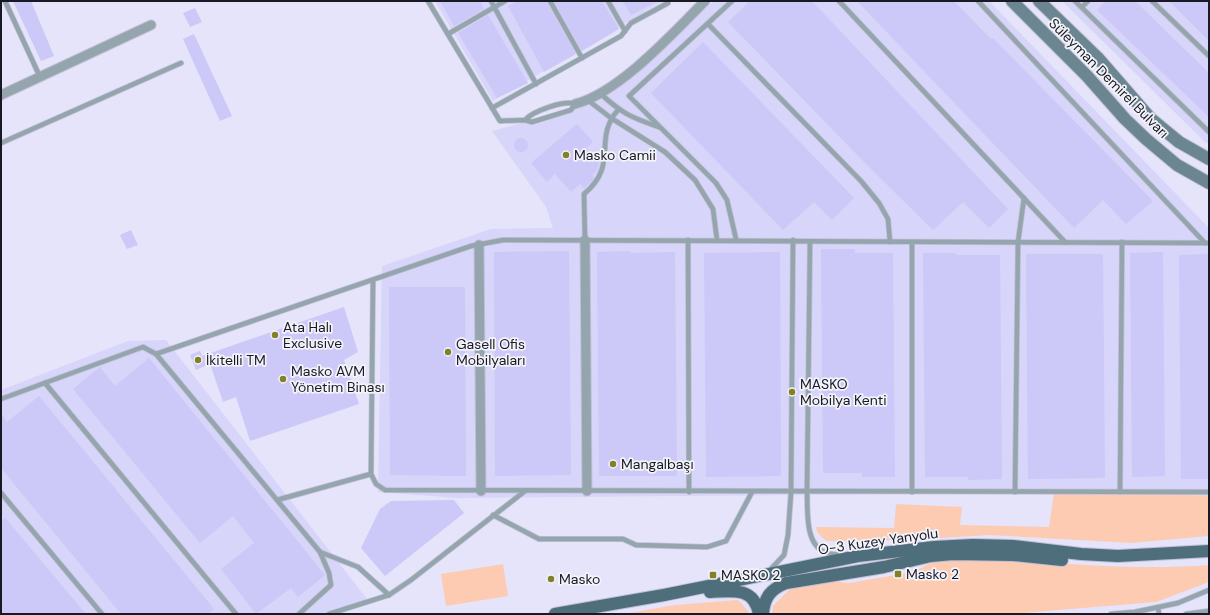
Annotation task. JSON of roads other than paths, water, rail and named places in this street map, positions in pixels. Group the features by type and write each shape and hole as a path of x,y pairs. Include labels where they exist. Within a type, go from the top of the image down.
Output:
{"main road":[{"name":"Süleyman Demirel Bulvarı","path":"1012,1 1087,76 1124,119 1178,165 1209,183"},
{"name":"Süleyman Demirel Bulvarı","path":"1039,1 1098,58 1151,119 1179,142 1209,159"},
{"name":"O-3 Kuzey Yanyolu","path":"555,614 664,595 858,556 934,547 972,545 1013,546 1081,554 1118,556 1209,551"},
{"name":"O-3 Kuzey Yanyolu","path":"762,614 766,598 777,587 786,583 884,566 931,556 973,553 997,554 1119,564 1209,558"},
{"path":"664,595 734,590 745,593 754,600 759,614"}],"street":[{"path":"575,104 589,100 616,84 706,1"},
{"path":"1,95 151,25"},
{"path":"585,240 587,491"},
{"path":"479,245 481,490"}],"lane":[{"path":"5,1 40,77"},
{"path":"428,1 500,121 524,120 532,122 571,110 575,104 568,102 529,115 524,120"},
{"path":"491,1 536,84"},
{"path":"448,34 505,1"},
{"path":"550,1 582,58"},
{"path":"608,1 625,31"},
{"path":"492,108 621,36 631,23 668,3 667,1"},
{"path":"732,1 629,96 716,183 727,200 736,239"},
{"path":"838,1 1065,242"},
{"path":"978,1 1207,243"},
{"path":"1075,1 1209,132"},
{"path":"1082,7 1088,1"},
{"path":"1152,1 1209,56"},
{"path":"708,24 861,181 879,203 888,219 890,242"},
{"path":"1,143 180,63"},
{"path":"600,93 618,110 633,118 661,128"},
{"path":"589,100 610,118 665,152 695,180 713,209 717,240"},
{"path":"585,240 584,194 600,178 603,171 606,135 610,118 618,110"},
{"path":"1015,492 1018,242 1024,198"},
{"path":"156,354 479,245 503,240 736,239 793,240 810,242 1207,243"},
{"path":"688,240 689,492"},
{"path":"766,574 784,555 788,535 791,492 793,240"},
{"path":"810,242 807,491 810,532 814,544 826,553 858,556"},
{"path":"912,242 912,492"},
{"path":"1120,492 1122,242"},
{"path":"373,280 371,474 376,484 385,490 689,492 1209,492"},
{"path":"1,398 143,347 156,354 320,552 329,574 330,585 299,614"},
{"path":"45,383 236,614"},
{"path":"277,500 371,474"},
{"path":"329,614 389,595 411,580 492,515 525,491"},
{"path":"492,515 538,539 623,539 636,545 707,547 726,541 752,492"},
{"path":"1,493 102,614"},
{"path":"320,552 358,567 389,595"},
{"path":"1111,614 1158,608 1178,603 1209,590"},
{"path":"1158,608 1159,614"},
{"path":"1186,614 1209,610"}],"place":[{"name":"Masko Camii","path":"566,155"},
{"name":"Ata Halı Exclusive","path":"275,335"},
{"name":"Gasell Ofis Mobilyaları","path":"448,352"},
{"name":"İkitelli TM","path":"198,360"},
{"name":"Masko AVM Yönetim Binası","path":"283,379"},
{"name":"MASKO Mobilya Kenti","path":"792,392"},
{"name":"Mangalbaşı","path":"613,464"},
{"name":"Masko 2","path":"898,574"},
{"name":"MASKO 2","path":"713,575"},
{"name":"Masko","path":"551,579"}]}
